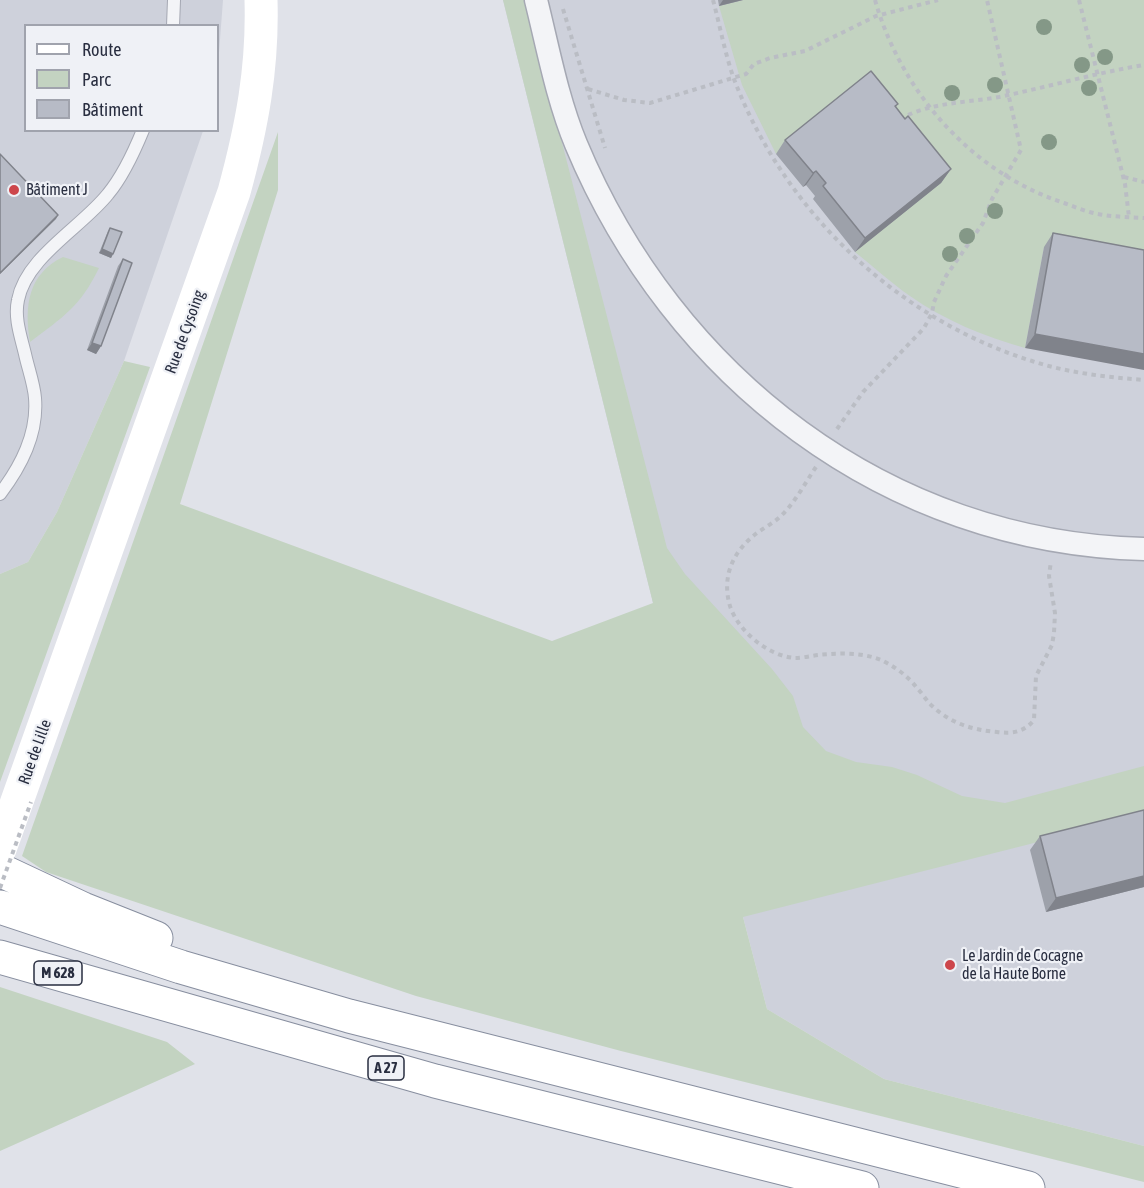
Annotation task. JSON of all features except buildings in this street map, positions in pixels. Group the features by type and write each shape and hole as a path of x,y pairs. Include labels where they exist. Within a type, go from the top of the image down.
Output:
{"main road":[{"name":"Rue de Cysoing","path":"69,656 234,192 249,137 258,84 261,0"},
{"name":"Rue de Lille","path":"0,849 25,800 69,656"},
{"path":"0,870 83,909 189,951 527,1062"},
{"name":"A 27","path":"0,907 259,991 527,1062 1029,1188"},
{"name":"A 27","path":"0,951 115,989 321,1050 435,1081 862,1188"},
{"name":"M 628","path":"0,957 115,989"}],"street":[{"path":"536,0 570,129 597,190 623,239 649,280 687,328 727,371 782,419 827,450 876,479 938,507 996,527 1055,541 1144,549"}],"lane":[{"path":"173,24 174,0"},
{"path":"0,494 12,478 30,442 35,417 35,396 17,317 18,300 24,284 35,266 108,195 142,132"}],"path":[{"path":"713,0 734,78 762,139 812,213 880,279 931,315 989,345 1032,361 1081,374 1144,380"},
{"path":"875,0 879,15 896,53 930,108 953,134 1005,177 1049,198 1096,214 1144,218"},
{"path":"556,78 624,100 650,103 746,74 754,64 770,58 805,51 879,15 938,0"},
{"path":"987,0 1020,150 992,199 983,223 940,287 924,328 863,392 838,428 794,502 740,550 726,580 730,607 740,624 755,640 772,652 795,658 838,653 860,655 881,661 904,674 930,705 951,720 974,730 1001,733 1021,732 1034,720 1036,676 1052,645 1055,613 1049,576 1055,541"},
{"path":"1079,0 1124,177 1129,217"},
{"path":"563,6 608,154"},
{"path":"898,121 915,111 1009,94 1144,65"},
{"path":"1124,177 1144,182"},
{"path":"829,423 846,433"},
{"path":"0,888 25,800"}],"shaded area":[{"path":"0,0 223,0 219,53 219,24 24,24 24,132 203,132 124,361 57,512 28,562 0,574"},
{"path":"503,0 1144,0 1144,1146 884,1079 767,1009 653,603"}],"green space":[{"path":"503,0 525,0 667,548 685,574 772,669 793,696 803,727 826,751 856,762 892,767 917,775 962,796 1005,803 1144,766 1144,815 743,917 767,1009 884,1079 1144,1146 1144,1182 621,1051 416,996 46,872 22,856 278,132 278,190 180,504 552,641 653,603"},
{"path":"743,0 1144,0 1144,265 1044,247 1025,348 965,327 923,305 855,252 940,182 861,85 776,154 742,85 719,6"},
{"path":"63,257 99,268 78,302 30,342 28,316 31,292 42,272"},
{"path":"124,361 150,367 0,782 0,574 28,562 57,512"},
{"path":"0,987 167,1042 195,1064 0,1151"}],"place":[{"name":"Bâtiment J","path":"14,190"},
{"name":"Le Jardin de Cocagne de la Haute Borne","path":"950,965"}]}
